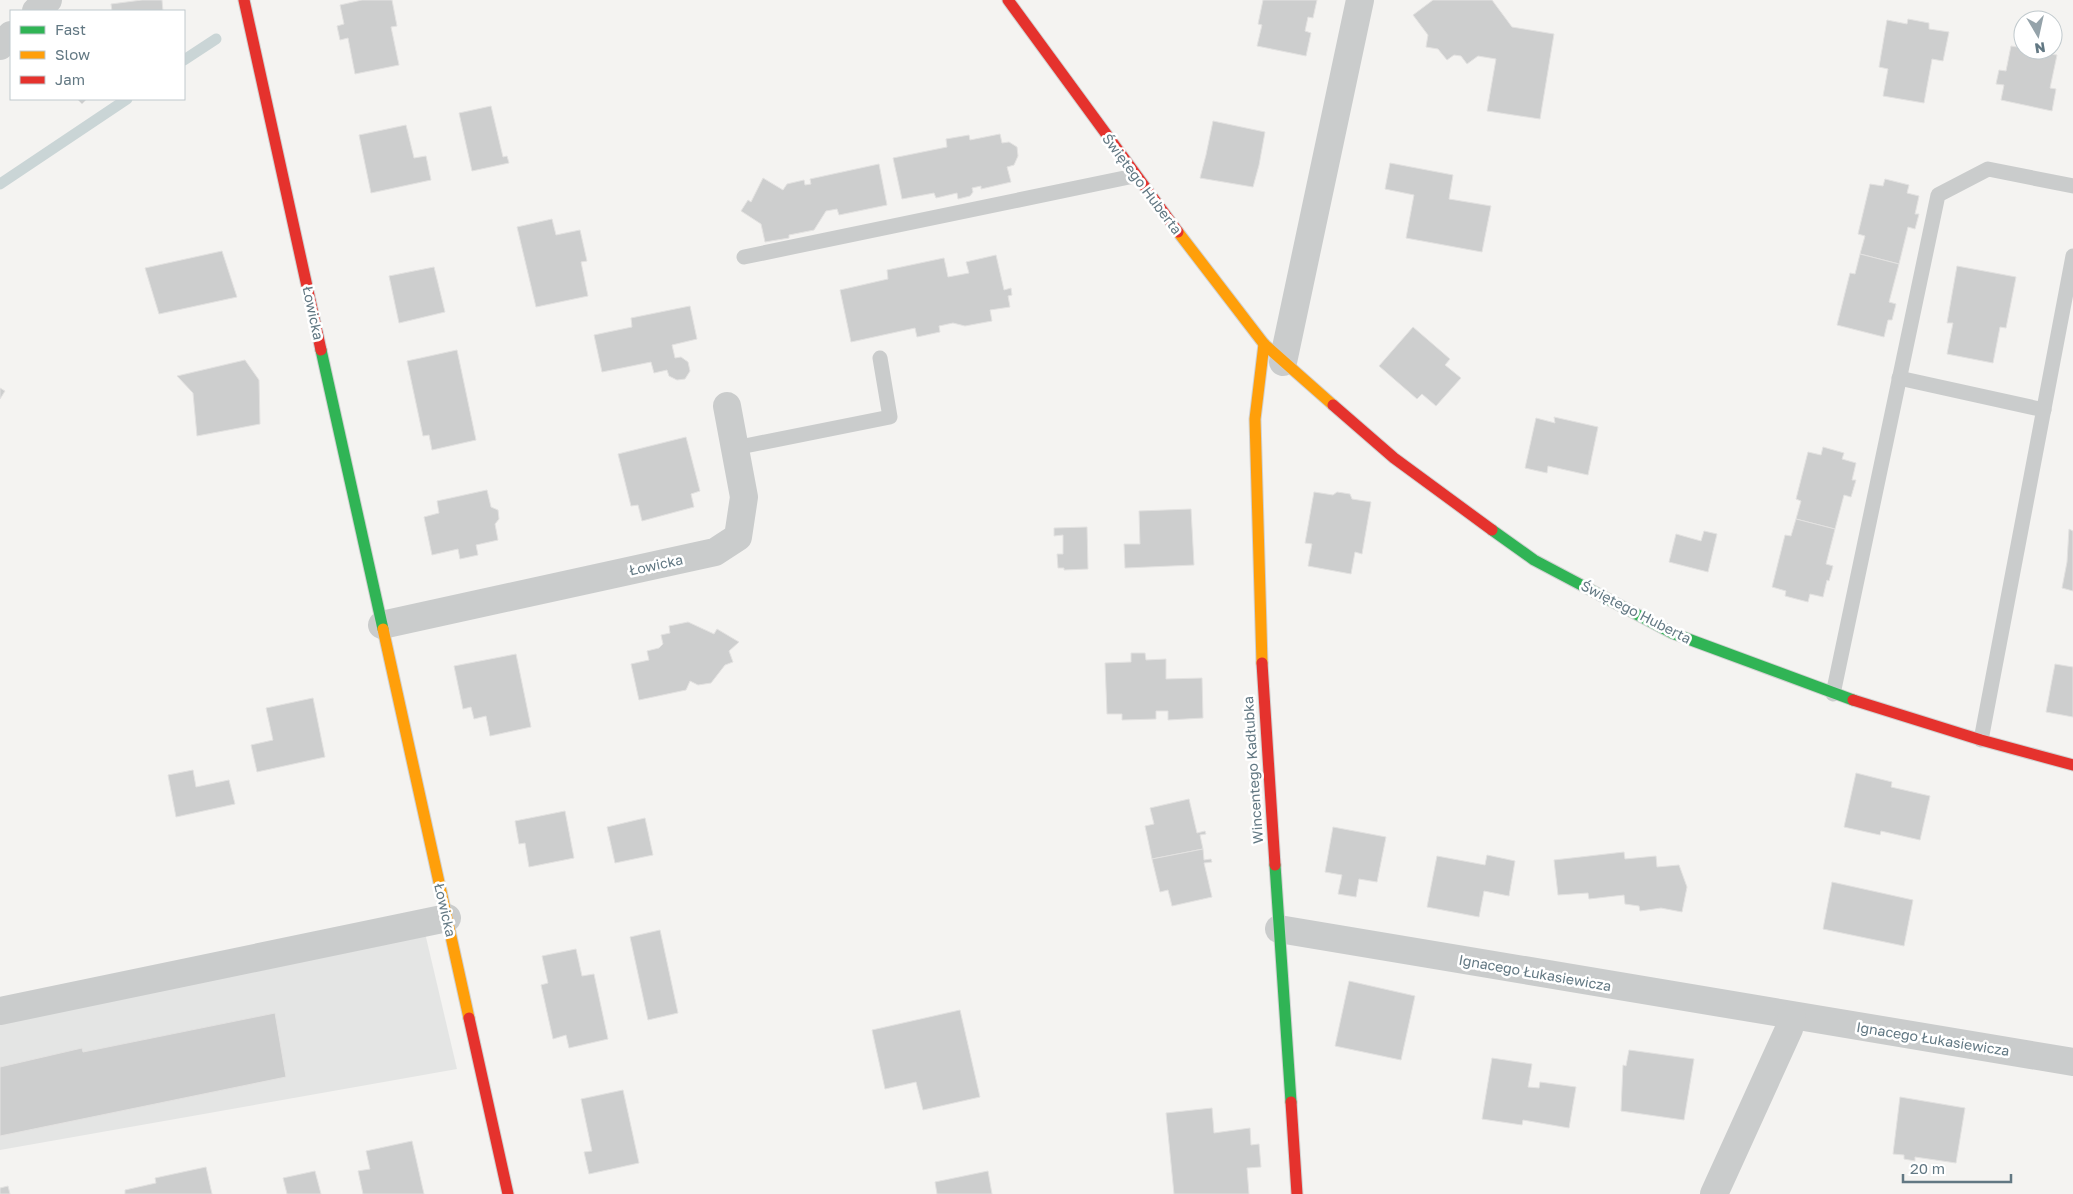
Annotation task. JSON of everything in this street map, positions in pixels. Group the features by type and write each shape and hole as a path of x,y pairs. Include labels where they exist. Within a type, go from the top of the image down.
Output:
{"street":[{"path":"37,10 48,0"},
{"name":"Łowicka","path":"244,0 508,1194"},
{"name":"Świętego Huberta","path":"1008,0 1134,176 1274,353 1394,458 1534,560 1672,633 1832,694 1941,726 1981,740 2073,765"},
{"path":"1274,353 1360,0"},
{"path":"0,46 10,36"},
{"name":"Wincentego Kadłubka","path":"1274,353 1256,419 1262,677 1297,1194"},
{"name":"Łowicka","path":"382,625 715,552 738,537 744,498 727,406"},
{"path":"0,1011 447,918"},
{"name":"Ignacego Łukasiewicza","path":"1278,929 2073,1062"},
{"path":"1714,1194 1789,1029 1792,1016"}],"lane":[{"path":"1832,694 1938,195 1988,168 2073,186"},
{"path":"744,257 1134,176"},
{"path":"1981,740 2073,256"},
{"path":"735,448 890,417 880,358"},
{"path":"1899,378 2044,410"}],"shaded area":[{"path":"425,933 457,1069 0,1150 0,1015"}],"building":[{"path":"142,0 162,0 163,10 112,10 111,4"},
{"path":"362,0 392,0 397,26 391,27 399,65 355,74 348,38 340,40 337,26 344,24 340,5"},
{"path":"1263,0 1317,0 1313,18 1308,17 1305,31 1311,33 1306,56 1257,46 1262,25 1258,24"},
{"path":"1433,0 1492,0 1512,27 1554,34 1540,119 1487,111 1496,59 1478,56 1467,64 1461,56 1454,55 1447,60 1438,49 1426,47 1428,35 1413,15"},
{"path":"1908,19 1929,23 1929,29 1949,32 1943,61 1932,59 1924,103 1883,96 1888,69 1879,67 1887,20 1907,24"},
{"path":"2011,46 2013,46 2013,60 2056,60 2050,88 2056,89 2052,111 2001,100 2004,85 1996,84 1999,70 2006,71"},
{"path":"78,100 86,100 82,104"},
{"path":"491,106 503,157 507,156 509,163 472,171 459,113"},
{"path":"1213,121 1265,132 1253,187 1200,178"},
{"path":"406,125 414,158 426,156 431,180 371,193 359,135"},
{"path":"1000,134 1002,143 1009,142 1017,147 1018,156 1014,165 1007,167 1011,182 981,189 981,186 972,188 973,192 970,196 958,199 957,193 936,198 934,193 902,199 893,158 947,147 946,139 969,135 970,140"},
{"path":"1390,163 1453,175 1449,199 1491,206 1482,252 1406,238 1414,195 1385,189"},
{"path":"879,164 887,205 839,215 837,209 826,211 814,230 789,235 789,238 765,242 761,224 741,211 748,200 751,202 763,178 783,190 787,184 804,180 805,185 811,184 810,179"},
{"path":"1885,179 1909,185 1907,193 1919,196 1915,214 1919,214 1915,229 1908,227 1899,264 1860,254 1865,236 1858,234 1870,184 1883,186"},
{"path":"552,219 556,235 580,230 587,261 581,262 588,296 536,307 517,227"},
{"path":"222,251 237,297 159,314 145,268"},
{"path":"1860,254 1899,264 1889,302 1896,304 1892,320 1888,320 1884,337 1837,325 1850,273 1855,274"},
{"path":"996,255 1004,290 1011,288 1012,295 1008,296 1010,307 990,310 992,321 965,326 953,323 939,326 940,332 917,337 915,328 851,342 840,290 888,279 887,270 944,258 948,277 969,273 966,262"},
{"path":"1957,266 2016,277 2006,328 2000,327 1993,363 1947,354 1953,323 1947,323"},
{"path":"434,267 445,312 399,323 389,276"},
{"path":"690,306 697,339 672,345 675,358 681,357 688,362 690,371 685,379 677,380 669,376 667,370 654,373 651,362 602,372 594,335 632,327 631,318"},
{"path":"1413,327 1450,359 1445,365 1461,378 1436,406 1422,394 1417,399 1379,366"},
{"path":"457,350 476,440 432,450 429,435 423,436 407,361"},
{"path":"245,360 259,380 260,424 197,436 193,393 177,376"},
{"path":"0,388 5,391 0,399"},
{"path":"1554,417 1598,427 1588,475 1548,466 1547,473 1525,468 1536,418 1555,423"},
{"path":"686,437 700,491 691,494 694,507 642,521 638,505 631,506 618,454"},
{"path":"1823,447 1844,453 1842,459 1856,463 1852,480 1856,480 1851,497 1844,495 1835,529 1796,519 1801,501 1796,499 1808,452 1821,455"},
{"path":"487,490 491,507 498,510 499,519 495,524 498,540 476,545 478,555 460,559 458,549 432,555 424,517 439,513 437,501"},
{"path":"1314,492 1333,495 1337,492 1350,494 1352,499 1371,502 1362,554 1355,552 1351,574 1308,566 1312,544 1305,543"},
{"path":"1191,509 1194,565 1125,568 1124,544 1140,544 1139,511"},
{"path":"1796,519 1835,529 1826,564 1833,566 1829,581 1827,580 1823,597 1810,594 1808,602 1785,596 1786,591 1772,587 1785,535 1791,536"},
{"path":"1087,527 1088,569 1064,570 1064,568 1058,568 1057,554 1063,554 1063,535 1054,536 1054,528"},
{"path":"2069,529 2073,531 2073,591 2062,588 2067,562"},
{"path":"1704,531 1717,534 1708,572 1669,562 1676,534 1701,541"},
{"path":"688,622 714,634 717,629 739,642 729,651 733,662 725,665 711,683 698,685 690,681 686,690 639,700 631,664 649,660 647,651 659,648 663,644 661,635 670,633 669,626"},
{"path":"1131,653 1145,653 1146,660 1166,659 1166,679 1202,678 1203,718 1168,720 1168,711 1156,711 1156,719 1122,720 1122,714 1107,714 1105,663 1131,662"},
{"path":"516,654 531,727 490,736 486,716 474,719 471,707 463,709 454,666"},
{"path":"2055,664 2073,667 2073,717 2046,712"},
{"path":"313,698 325,757 257,772 251,745 273,740 266,708"},
{"path":"193,770 196,787 229,780 235,804 176,817 168,775"},
{"path":"1856,773 1892,782 1891,787 1930,796 1920,840 1881,831 1880,835 1844,827"},
{"path":"1189,799 1197,833 1205,831 1206,834 1200,835 1203,849 1152,859 1145,826 1154,824 1150,808"},
{"path":"565,811 574,858 529,867 525,843 519,844 515,821"},
{"path":"645,818 653,855 615,863 607,827"},
{"path":"1333,827 1386,837 1377,882 1359,879 1356,897 1338,894 1342,875 1325,872"},
{"path":"1203,849 1204,860 1211,859 1212,862 1204,863 1212,897 1172,906 1168,890 1160,892 1152,859"},
{"path":"1624,852 1625,859 1656,856 1657,867 1679,865 1687,887 1682,912 1661,908 1640,911 1639,906 1625,904 1624,895 1589,899 1588,893 1558,895 1554,860"},
{"path":"1487,855 1515,861 1509,896 1484,891 1479,917 1427,907 1437,856 1485,865"},
{"path":"1832,882 1913,900 1904,946 1823,929"},
{"path":"660,930 678,1013 648,1020 630,937"},
{"path":"576,949 582,976 594,974 608,1039 569,1048 566,1035 553,1039 541,985 548,983 542,956"},
{"path":"1349,981 1415,996 1401,1060 1335,1046"},
{"path":"960,1010 980,1097 923,1110 916,1082 885,1089 872,1030"},
{"path":"275,1013 286,1077 0,1136 0,1067 82,1048 83,1052"},
{"path":"1629,1050 1694,1059 1684,1120 1621,1111 1623,1065 1626,1066"},
{"path":"1492,1058 1532,1064 1528,1087 1539,1088 1540,1082 1576,1087 1569,1128 1523,1120 1522,1125 1482,1119"},
{"path":"623,1090 639,1163 589,1174 584,1152 592,1151 581,1099"},
{"path":"1900,1097 1965,1108 1956,1163 1915,1157 1915,1161 1904,1159 1904,1155 1893,1154"},
{"path":"1212,1108 1214,1133 1250,1128 1251,1145 1259,1144 1261,1167 1247,1168 1249,1194 1174,1194 1166,1113"},
{"path":"412,1141 424,1194 363,1194 358,1171 370,1169 366,1151"},
{"path":"206,1167 212,1194 125,1194 125,1190 156,1183 155,1178"},
{"path":"315,1171 321,1194 287,1194 283,1178"},
{"path":"988,1171 992,1194 937,1194 935,1182"},
{"path":"8,1186 10,1194 0,1194 0,1188"}],"waterway":[{"path":"185,59 216,39"},
{"path":"0,184 126,100"}],"traffic: fast":[{"path":"321,350 383,629"},
{"path":"1492,530 1534,560 1672,633 1853,700"},
{"path":"1275,865 1291,1102"}],"traffic: slow":[{"path":"1178,232 1264,344 1333,405"},
{"path":"1262,663 1255,419 1264,344"},
{"path":"383,629 469,1018"}],"traffic: jam":[{"path":"244,0 321,350"},
{"path":"1008,0 1178,232"},
{"path":"1333,405 1394,458 1492,530"},
{"path":"1262,663 1275,865"},
{"path":"1853,700 1981,740 2073,765"},
{"path":"469,1018 508,1194"},
{"path":"1291,1102 1297,1194"}]}
